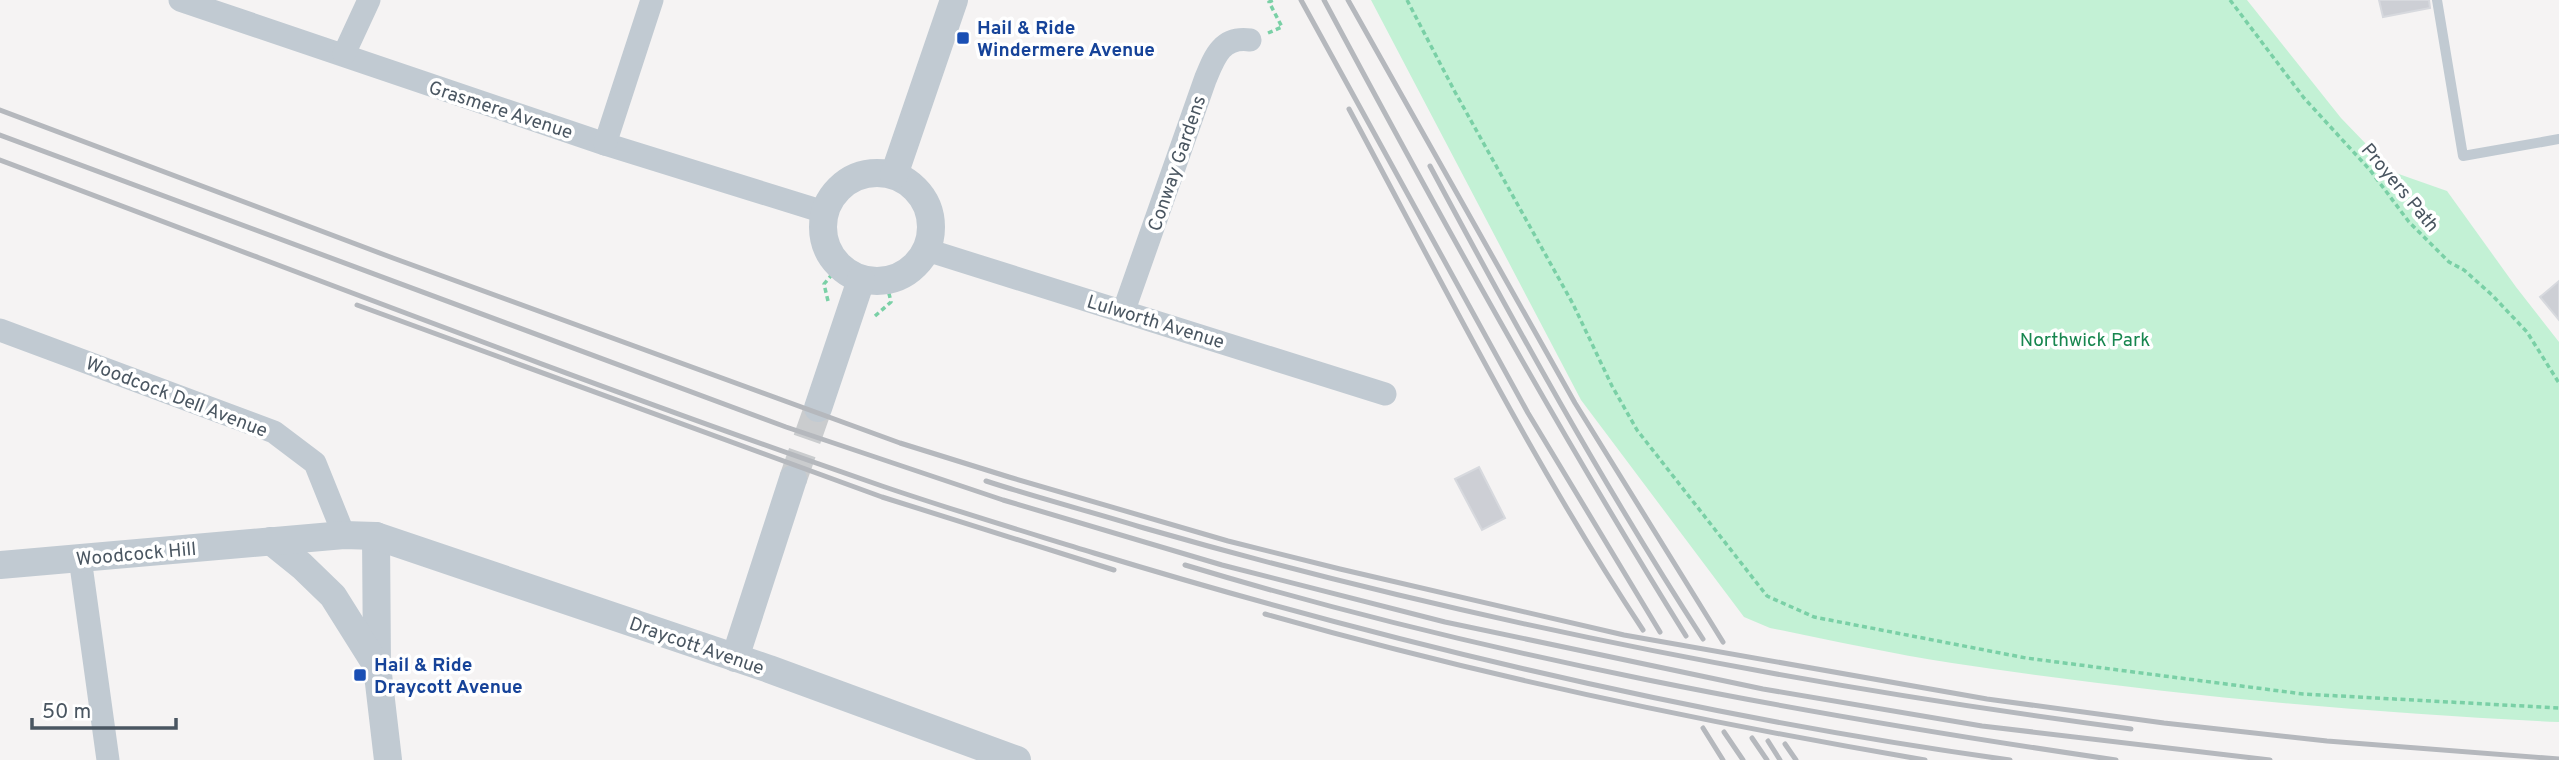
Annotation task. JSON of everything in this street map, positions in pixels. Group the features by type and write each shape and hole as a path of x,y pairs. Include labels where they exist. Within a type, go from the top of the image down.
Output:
{"street":[{"name":"Grasmere Avenue","path":"180,0 605,144 824,212"},
{"path":"344,54 369,0"},
{"path":"605,144 652,0"},
{"path":"894,175 954,0"},
{"name":"Conway Gardens","path":"1124,310 1217,52 1238,38 1250,40"},
{"path":"864,174 894,175 911,184 924,198 931,216 932,235 919,263 904,275 886,281 861,280 844,271 831,257 824,239 824,212 833,195 847,182 864,174"},
{"name":"Lulworth Avenue","path":"927,250 1385,394"},
{"path":"818,408 861,280"},
{"name":"Woodcock Dell Avenue","path":"0,330 274,432 315,463 344,535"},
{"path":"735,658 793,480"},
{"name":"Woodcock Hill","path":"0,565 344,535 376,536"},
{"path":"376,536 377,666 388,760"},
{"name":"Draycott Avenue","path":"376,536 735,658 1017,760"},
{"path":"271,541 333,596 377,666"},
{"path":"80,558 108,760"}],"lane":[{"path":"2437,0 2463,156 2559,139"}],"path":[{"path":"1274,0 1269,2 1282,27"},
{"path":"1408,0 1455,92 1573,304 1612,386 1637,430 1768,596 1814,617 2026,658 2303,694 2559,708"},
{"name":"Proyers Path","path":"2230,0 2304,98 2370,170 2409,222 2449,262 2464,270 2492,295 2527,332 2559,383"}],"green space":[{"name":"Northwick Park","path":"1371,0 2247,0 2341,118 2393,172 2447,191 2559,342 2559,722 2331,707 2103,684 1906,655 1770,628 1744,617 1581,400"}],"building":[{"path":"2379,0 2429,0 2430,8 2383,17"},
{"path":"2559,281 2559,320 2540,297"},
{"path":"1479,467 1505,518 1482,530 1455,479"}],"tunnel":[{"path":"793,479 818,408"}],"railway":[{"path":"1301,0 1528,413 1660,632"},
{"path":"1324,0 1500,321 1591,480 1686,636"},
{"path":"1348,0 1575,403 1723,642"},
{"path":"1349,109 1526,438 1643,630"},
{"path":"0,110 393,258 900,443 1228,541 1624,635 1987,699 2164,723 2327,741 2559,759"},
{"path":"0,135 786,427 1003,500 1222,565 1445,622 1763,689 1982,726 2270,760"},
{"path":"0,160 661,408 908,495 1094,553 1320,618 1663,700 2010,760"},
{"path":"1430,166 1562,405 1703,639"},
{"path":"357,305 882,497 1114,570"},
{"path":"986,481 1265,562 1510,621 1758,671 2006,712 2131,729"},
{"path":"1185,565 1415,628 1647,680 1881,723 2116,760"},
{"path":"1265,614 1428,658 1593,696 1758,730 1925,760"},
{"path":"1703,728 1723,760"},
{"path":"1724,732 1743,760"},
{"path":"1752,738 1767,760"},
{"path":"1768,741 1780,760"},
{"path":"1785,744 1796,760"}],"place":[{"name":"Hail & Ride Windermere Avenue","path":"963,38"},
{"name":"Hail & Ride Draycott Avenue","path":"360,675"}]}
